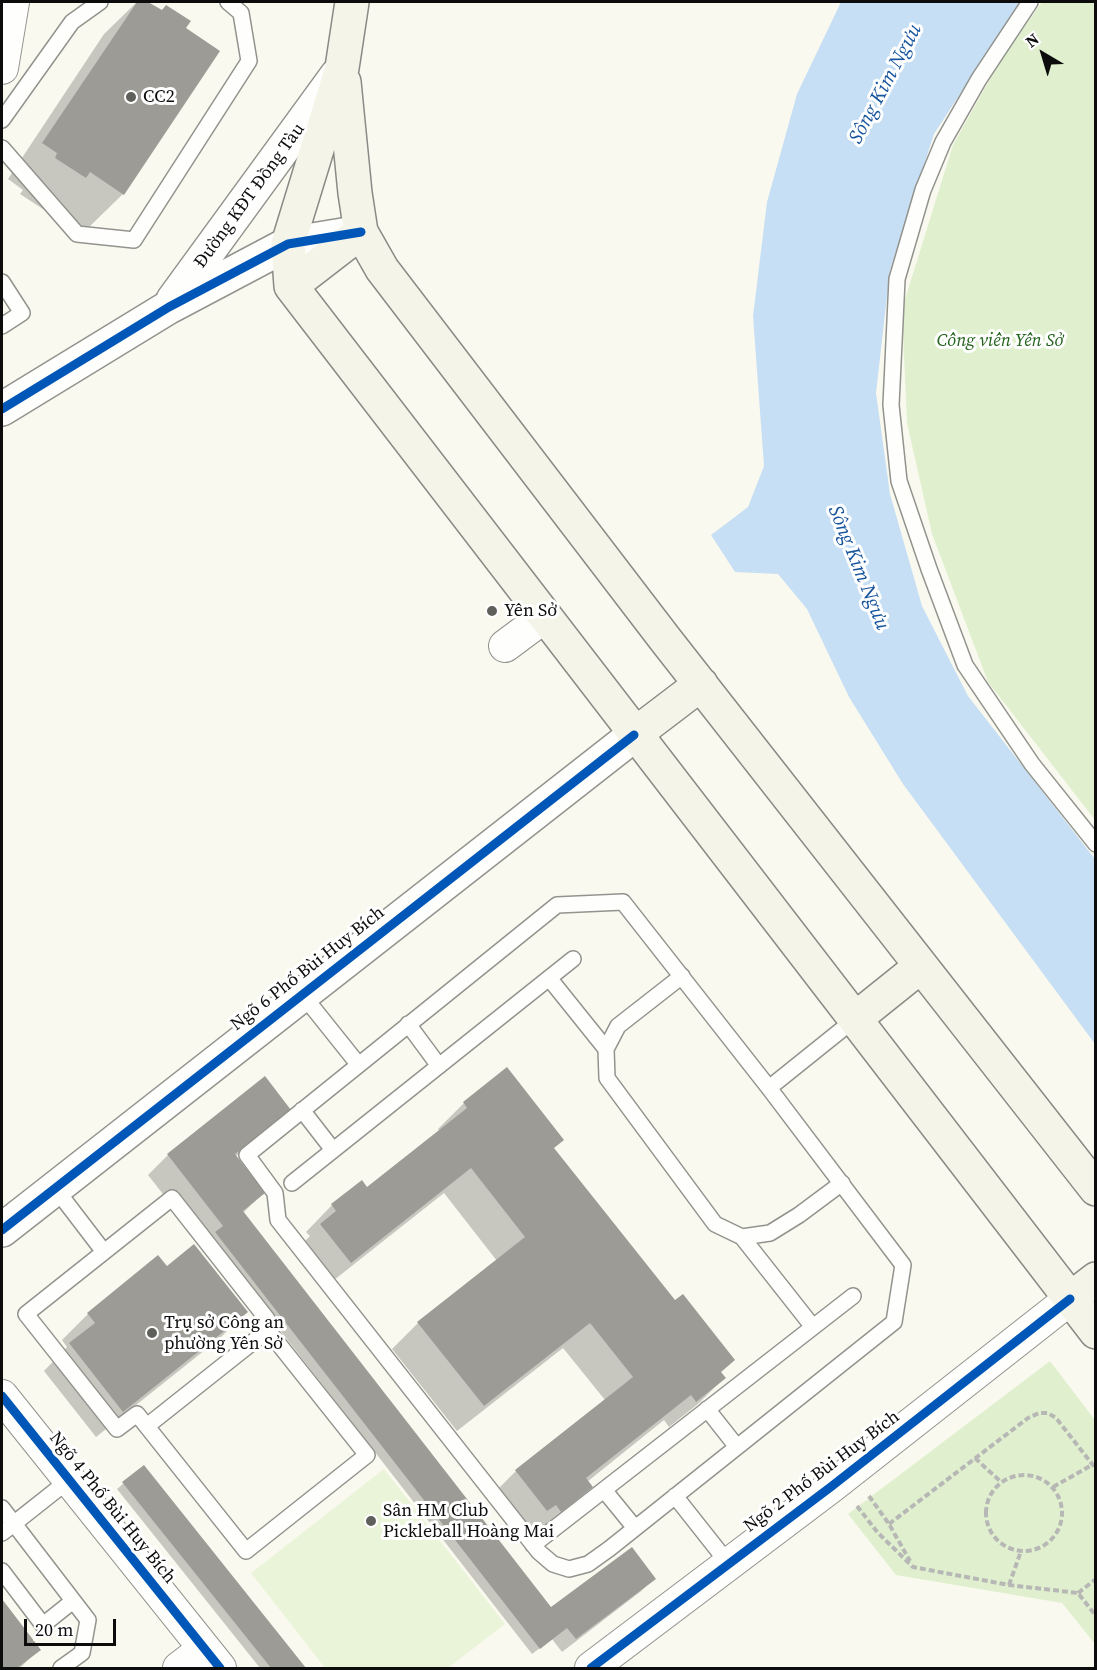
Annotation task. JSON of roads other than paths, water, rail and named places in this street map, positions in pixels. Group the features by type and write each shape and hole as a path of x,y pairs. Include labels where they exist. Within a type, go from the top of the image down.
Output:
{"main road":[{"name":"Đường KĐT Đồng Tàu","path":"342,68 352,2"},
{"path":"342,68 361,232 382,269 701,684 1095,1189"},
{"path":"342,68 288,244 291,286 1095,1332"},
{"path":"291,286 361,232"},
{"path":"634,735 701,684"},
{"path":"855,1019 921,966"},
{"path":"1070,1299 1095,1279"}],"street":[{"path":"2,68 13,2"},
{"name":"Đường KĐT Đồng Tàu","path":"2,409 169,307 342,68"},
{"path":"169,307 288,244 361,232"},
{"path":"169,307 219,288 262,279 291,286"},
{"path":"505,645 544,617"},
{"name":"Ngõ 6 Phố Bùi Huy Bích","path":"2,1230 634,735"},
{"name":"Ngõ 2 Phố Bùi Huy Bích","path":"591,1668 845,1477 1070,1299"},
{"name":"Ngõ 4 Phố Bùi Huy Bích","path":"2,1396 212,1659 179,1668"}],"lane":[{"path":"2,120 72,22 100,2"},
{"path":"2,148 77,234 134,240 249,62 241,13 228,2"},
{"path":"1030,2 974,88 943,142 923,190 897,279 891,405 899,481 965,665 1032,764 1095,844"},
{"path":"2,282 22,313 2,326"},
{"path":"623,902 682,976 903,1265 894,1322 588,1564 569,1569 553,1564 533,1545 278,1220 275,1193 247,1155 557,905 623,902"},
{"path":"292,1183 573,960"},
{"path":"682,976 618,1026 606,1049 607,1078 715,1224 742,1237 813,1327"},
{"path":"549,978 606,1049"},
{"path":"302,994 358,1065"},
{"path":"769,1088 855,1019"},
{"path":"408,1024 439,1066"},
{"path":"302,1110 333,1150"},
{"path":"742,1237 770,1233 842,1183"},
{"path":"55,1188 104,1252"},
{"path":"172,1198 267,1319 262,1323 268,1330 367,1455 246,1551 137,1413 117,1429 26,1314 172,1198"},
{"path":"533,1545 853,1296"},
{"path":"147,1426 268,1330"},
{"path":"707,1409 736,1447"},
{"path":"8,1528 69,1480"},
{"path":"604,1490 635,1528"},
{"path":"675,1496 728,1563"},
{"path":"2,1508 8,1528 88,1620 82,1653 61,1668"},
{"path":"2,1571 43,1625 73,1601"}],"water":[{"name":"Sông Kim Ngưu","path":"841,2 1020,2 934,134 890,270 876,393 890,494 922,606 968,696 1095,859 1095,1044 903,784 849,697 807,609 778,574 735,572 711,535 748,507 764,466 753,316 767,202 797,94"}],"place":[{"name":"CC2","path":"131,97"},
{"name":"Yên Sở","path":"492,611"},
{"name":"Trụ sở Công an phường Yên Sở","path":"152,1333"},
{"name":"Sân HM Club Pickleball Hoàng Mai","path":"371,1521"}],"park label":[{"name":"Công viên Yên Sở","path":"1000,341"}]}
